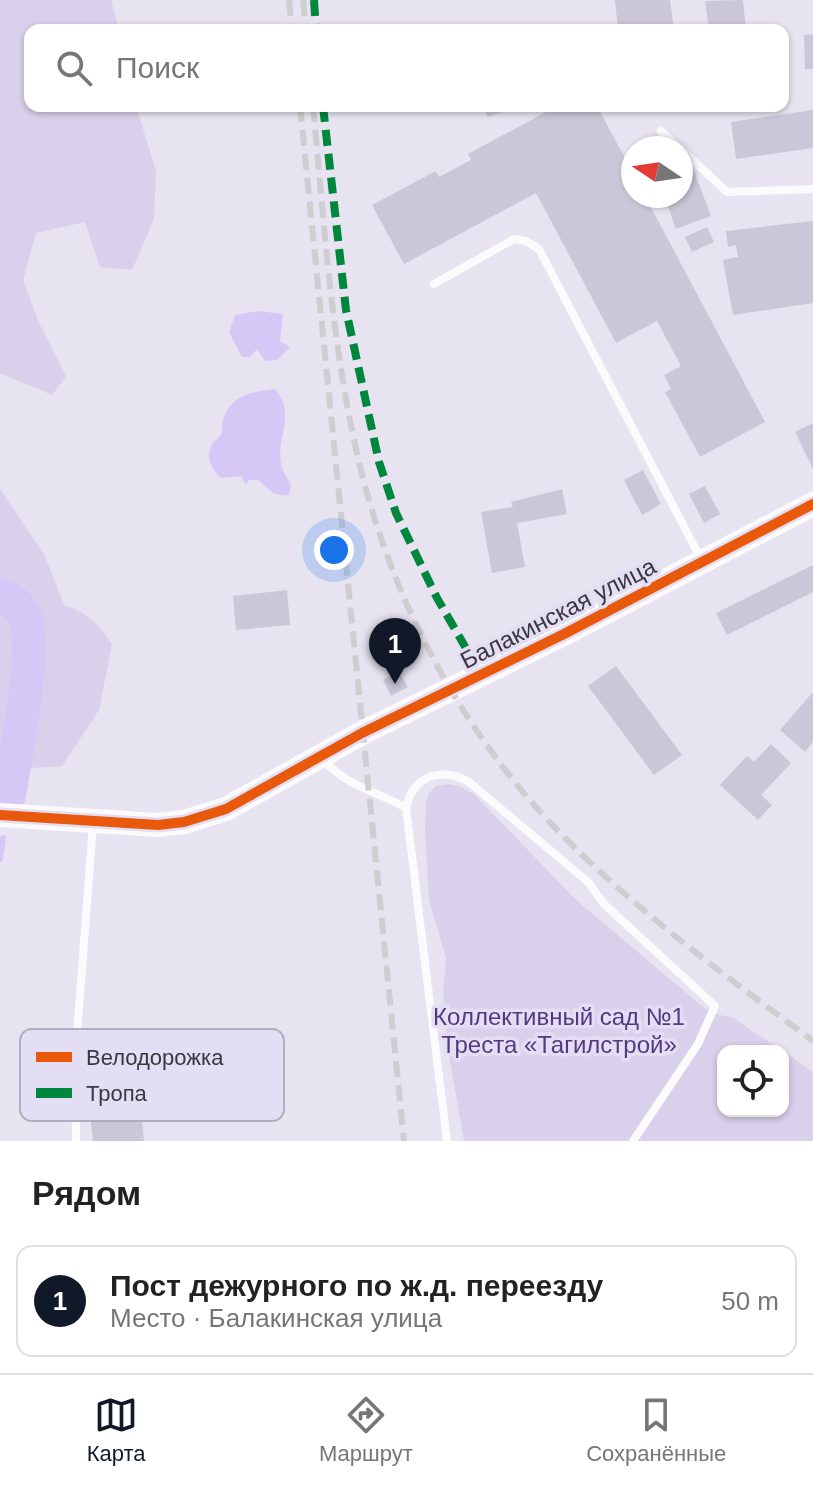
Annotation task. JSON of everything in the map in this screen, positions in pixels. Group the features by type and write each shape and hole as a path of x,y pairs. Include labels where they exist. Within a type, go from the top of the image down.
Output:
{"street":[{"name":"Балакинская улица","path":"0,815 158,825 226,809 362,733 564,634 813,504"}],"lane":[{"path":"661,131 666,136"},
{"path":"693,161 727,192 813,189"},
{"path":"434,284 514,239 526,241 539,249 703,561"},
{"path":"321,756 341,778 406,808"},
{"path":"447,1141 406,808 416,785 427,777 448,774 469,782 588,882 604,904 715,1006 698,1044 633,1141"},
{"path":"77,1029 93,823"},
{"path":"76,1121 76,1141"}],"green space":[{"path":"0,0 111,0 117,24 24,24 24,112 138,112 156,171 154,219 132,270 100,267 85,222 36,233 23,280 39,323 66,376 52,395 0,373"},
{"path":"0,489 45,556 64,605 91,620 112,644 99,710 62,766 0,770"},
{"name":"Коллективный сад №1 Треста «Тагилстрой»","path":"448,784 462,787 475,795 575,899 703,1007 732,1017 773,1045 717,1045 717,1117 789,1117 789,1055 813,1072 813,1141 464,1141 448,1049 443,996 446,958 429,900 426,803 429,793 436,786"}],"shaded area":[{"path":"258,311 283,314 280,341 290,347 277,360 265,361 257,349 250,357 242,357 229,332 235,315"},
{"path":"275,389 285,408 280,453 291,486 289,494 284,495 272,492 258,480 249,480 246,485 241,476 221,478 209,457 210,448 221,434 226,413 236,400 250,393"}],"building":[{"path":"615,0 670,0 673,24 617,24"},
{"path":"743,0 745,24 708,24 705,1"},
{"path":"813,34 813,69 805,69 804,35"},
{"path":"813,110 813,148 736,159 731,122"},
{"path":"486,112 504,112 487,117"},
{"path":"546,112 600,112 621,151 621,208 651,208 765,422 700,457 665,392 671,389 664,375 681,366 657,321 616,343 536,193 404,264 372,205 436,171 439,177 471,160 468,154"},
{"path":"693,168 711,216 676,229 668,208 693,208"},
{"path":"813,221 813,303 733,315 723,260 738,257 736,245 728,247 726,231"},
{"path":"707,227 714,242 692,252 685,237"},
{"path":"813,423 813,469 795,432"},
{"path":"643,470 661,504 642,515 624,480"},
{"path":"705,486 720,514 704,523 689,494"},
{"path":"562,489 567,514 517,523 525,567 492,573 481,512 513,507 511,502"},
{"path":"813,565 813,592 727,635 716,613"},
{"path":"287,590 290,625 236,630 233,596"},
{"path":"616,666 682,755 654,775 588,686"},
{"path":"399,672 408,687 391,696 383,680"},
{"path":"813,692 813,742 805,752 780,730"},
{"path":"771,744 791,763 761,795 772,805 758,820 720,785 747,756 754,762"},
{"path":"91,1121 142,1121 144,1141 93,1141"}],"waterway":[{"path":"0,595 22,611 29,636 27,680 9,795"},
{"path":"0,859 3,838"}],"railway":[{"path":"289,0 291,24"},
{"path":"303,0 305,24"},
{"path":"301,112 404,1141"},
{"path":"314,112 331,293 352,432 376,524 411,614 433,658 484,741 544,816 639,907 813,1041"}],"marked path":[{"path":"314,0 316,24"},
{"path":"324,112 346,310 379,462 396,513 437,598 467,650"}],"cycle path":[{"path":"0,815 158,825 184,822 226,809 362,733 564,634 813,504"}],"place":[{"name":"Пост дежурного по ж.д. переезду","path":"395,684"}]}
